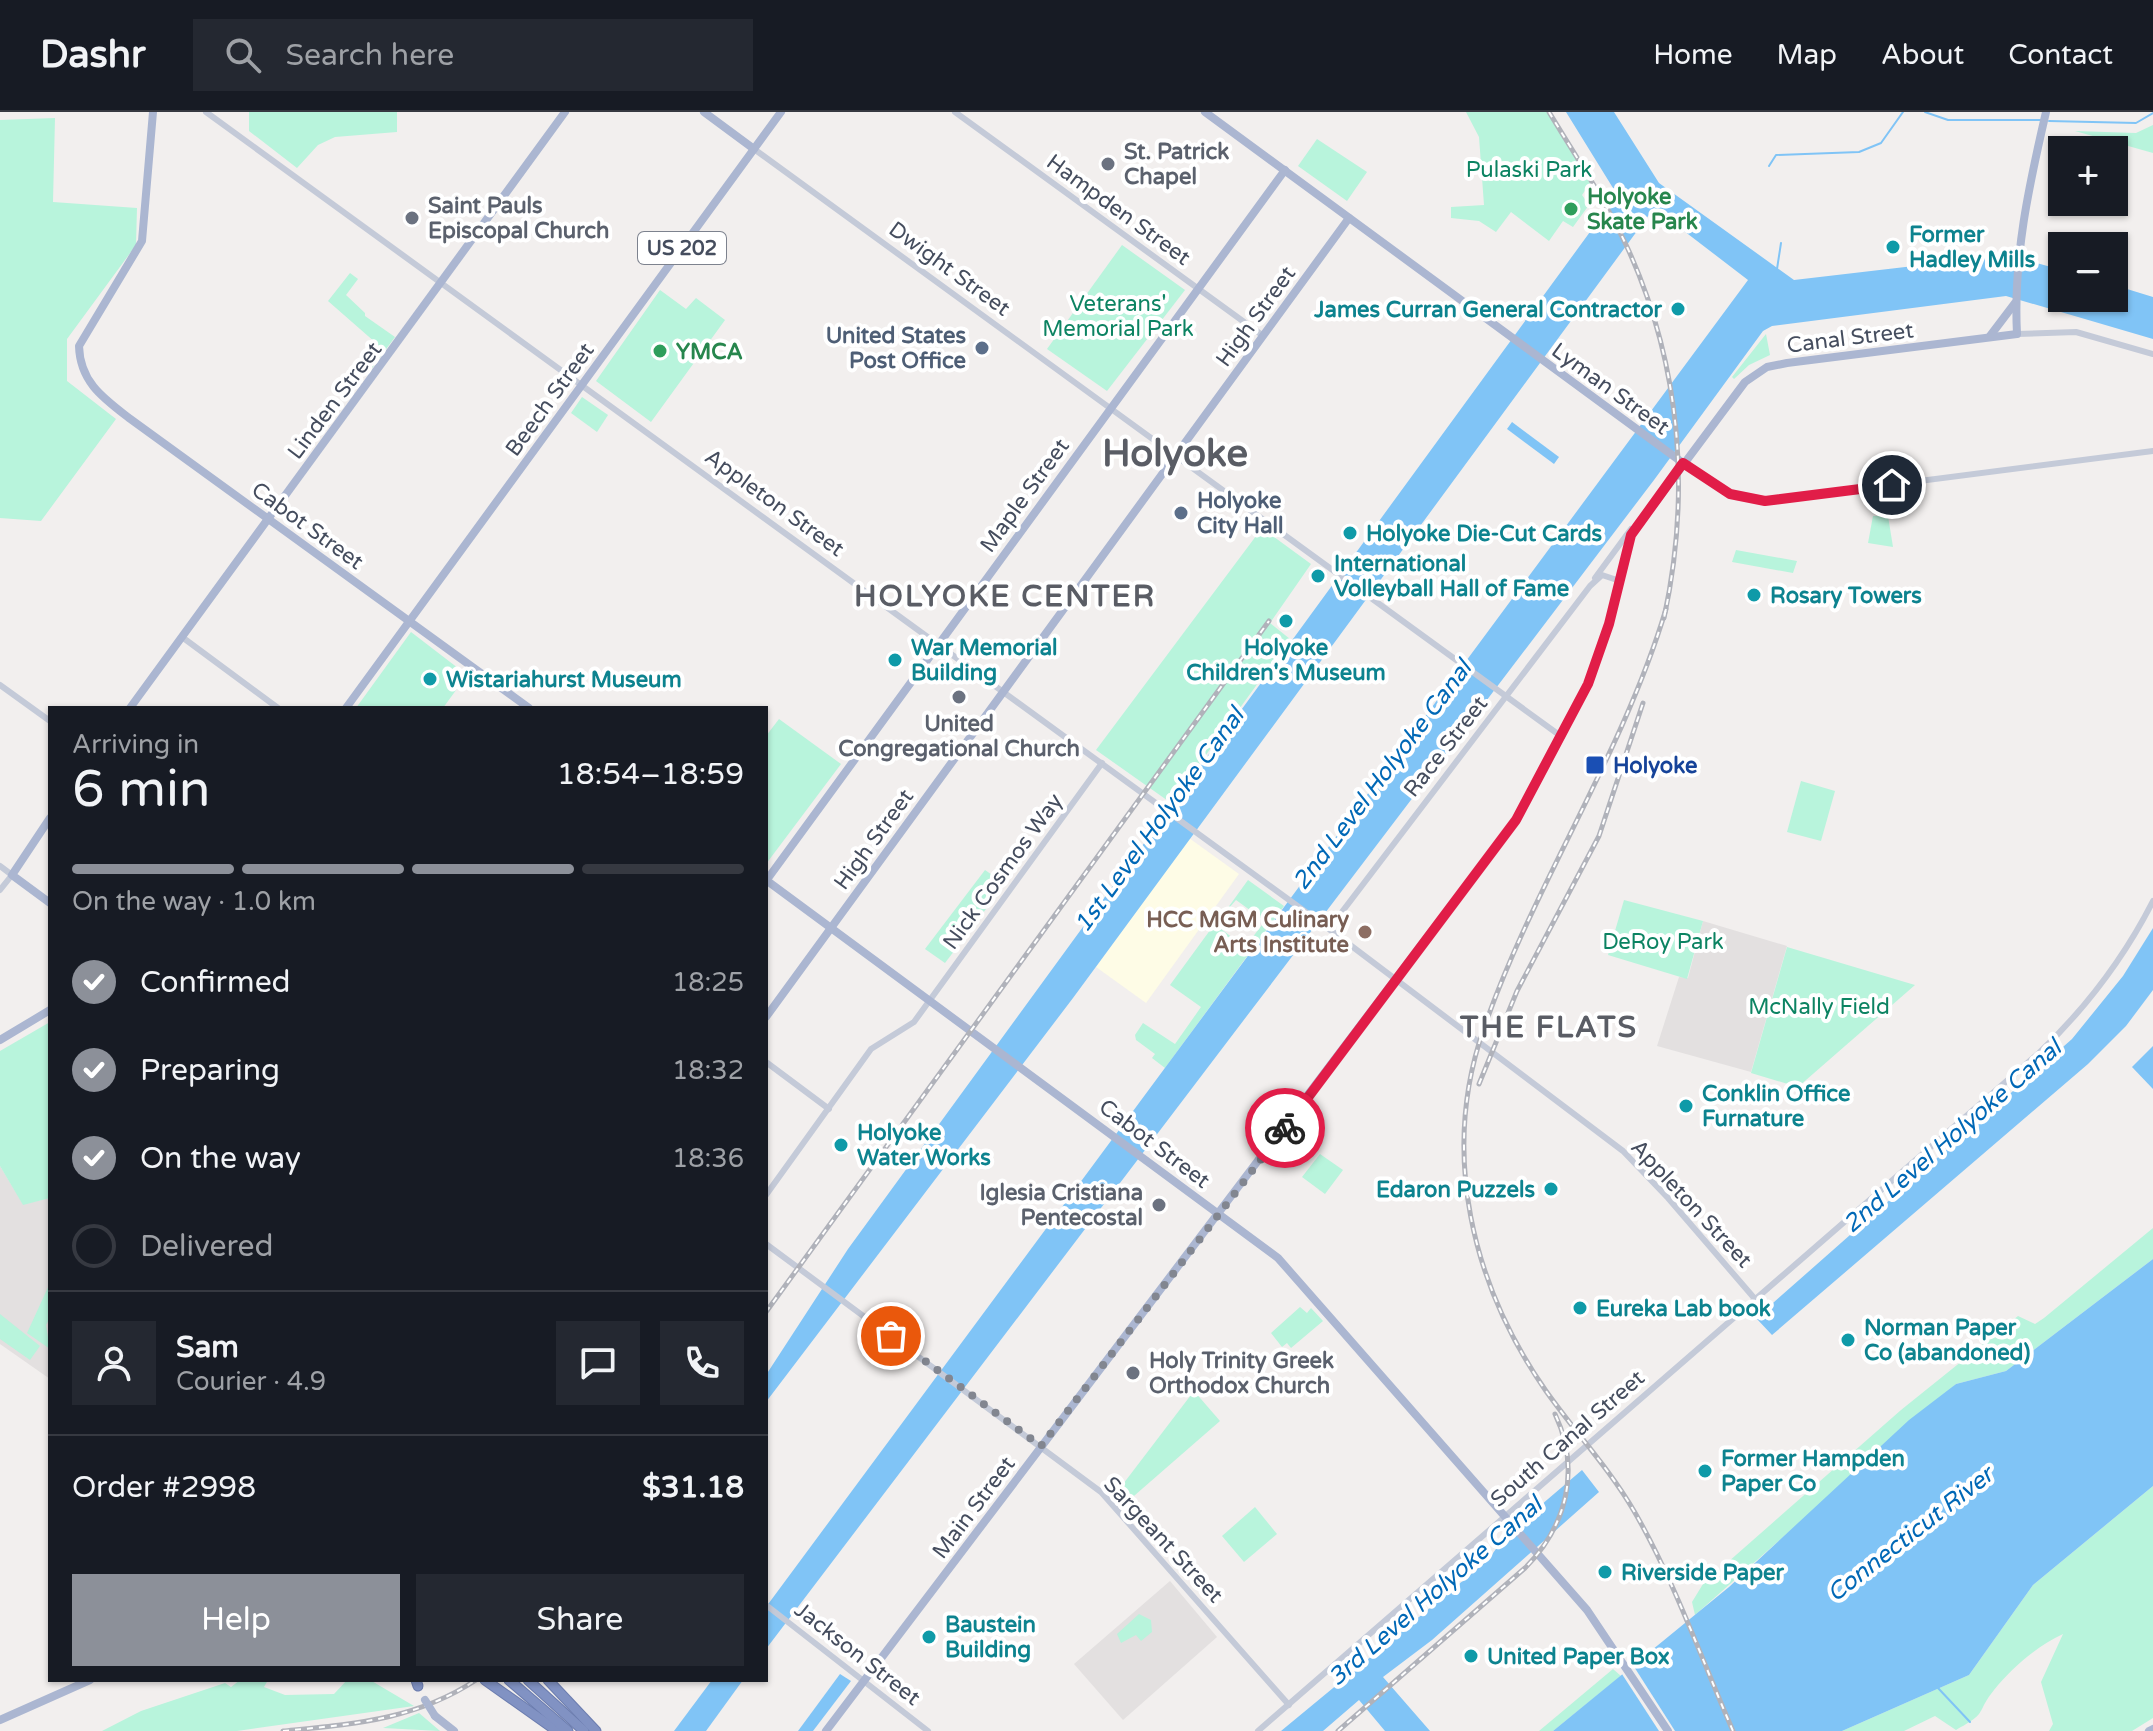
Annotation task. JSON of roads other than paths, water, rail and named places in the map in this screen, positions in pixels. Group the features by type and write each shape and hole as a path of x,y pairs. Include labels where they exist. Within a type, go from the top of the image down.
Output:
{"highway":[{"path":"488,1682 557,1731"},
{"path":"511,1682 568,1731"},
{"path":"530,1682 584,1731"},
{"path":"550,1682 596,1731"}],"main road":[{"name":"Cabot Street","path":"153,112 142,241 134,260 89,325 79,346 85,377 109,402 526,706"},
{"name":"Linden Street","path":"131,706 565,112"},
{"name":"Dwight Street","path":"704,112 754,149"},
{"name":"Beech Street","path":"347,706 781,112"},
{"name":"Lyman Street","path":"1205,112 1683,463"},
{"path":"2017,334 2019,252 2046,112"},
{"name":"Maple Street","path":"768,878 1109,406 1285,170"},
{"name":"High Street","path":"768,1014 1349,218"},
{"path":"1989,337 2005,321 2016,302"},
{"name":"Canal Street","path":"1683,463 1745,382 1767,367 2017,334"},
{"name":"Main Street","path":"826,1731 1516,820 1562,737 1600,651 1629,539 1683,463"},
{"path":"48,821 12,875 48,902"},
{"name":"Cabot Street","path":"768,882 1149,1160 1290,1271 1385,1384 1602,1630 1668,1731"},
{"path":"0,1040 48,1011"},
{"path":"0,1720 86,1682"},
{"path":"417,1683 435,1716 454,1731"}],"street":[{"name":"Appleton Street","path":"206,112 1289,899 1636,1163 1755,1299"},
{"name":"Hampden Street","path":"955,112 1262,335"},
{"name":"Dwight Street","path":"754,149 1562,737"},
{"path":"2017,334 2076,332 2153,354"},
{"name":"Lyman Street","path":"1683,463 1730,494 1765,501 2153,451"},
{"name":"Race Street","path":"1329,929 1590,586 1604,563 1639,521"},
{"path":"1590,586 1602,575 1620,581"},
{"path":"182,637 275,706"},
{"path":"0,685 48,720"},
{"name":"Nick Cosmos Way","path":"768,1192 871,1049 914,1022 1102,763"},
{"path":"0,866 12,875 0,890"},
{"name":"South Canal Street","path":"1258,1731 1507,1519 2060,1033 2125,951 2153,901"},
{"path":"768,1063 829,1109"},
{"name":"Sargeant Street","path":"768,1245 1041,1446 1110,1501 1289,1705"},
{"name":"Jackson Street","path":"768,1606 928,1731"}],"water":[{"name":"2nd Level Holyoke Canal","path":"1566,112 1614,112 1659,183 1794,280 2008,255 2048,266 2048,308 2006,296 1772,326 1763,331 1654,480 768,1646 768,1604 1748,280 1654,208 1073,998 768,1399 768,1372 848,1249 1614,199 1613,188"},
{"path":"2128,289 2153,297 2153,339 2061,312 2128,312"},
{"path":"1512,422 1559,457 1554,464 1507,429"},
{"path":"2153,928 2153,990 2126,1026 2088,1064 1772,1335 1756,1318 2072,1039 2123,976"},
{"path":"2153,1046 2153,1089 2132,1067"},
{"name":"Connecticut River","path":"2153,1259 2153,1486 2033,1585 1969,1675 1842,1731 1553,1731 1729,1587 1909,1420 1956,1384 2006,1371"},
{"path":"1582,1470 1599,1492 1432,1640 1383,1677 1430,1731 1385,1731 1359,1700 1323,1731 1281,1731 1488,1560 1506,1535"},
{"path":"840,1674 851,1681 813,1731 798,1731"},
{"path":"711,1682 742,1682 706,1731 674,1731"}],"waterway":[{"path":"1769,166 1776,155 1859,152 1881,143 1903,112"},
{"path":"1925,112 1948,120 2043,120"},
{"path":"2049,121 2136,123 2153,113"},
{"path":"1777,269 1781,243"},
{"path":"1938,1688 1970,1722"}],"railway":[{"path":"1549,112 1628,249 1660,338 1676,430 1678,477 1677,524 1664,618"},
{"path":"1666,609 1626,716 1527,922 1484,1028 1471,1075 1465,1123 1465,1170 1471,1217 1482,1263 1499,1307 1520,1350 1546,1391 1634,1511 1674,1592 1733,1731"},
{"path":"768,1309 1269,621"},
{"path":"1479,1084 1517,991 1599,836 1643,703"},
{"path":"1338,1731 1525,1568 1539,1552 1551,1534 1566,1496 1567,1455 1555,1414"},
{"path":"283,1731 359,1722 407,1712 472,1682"}],"place":[{"name":"St. Patrick Chapel","path":"1108,164"},
{"name":"Holyoke Skate Park","path":"1571,209"},
{"name":"Saint Pauls Episcopal Church","path":"412,218"},
{"name":"Former Hadley Mills","path":"1893,247"},
{"name":"James Curran General Contractor","path":"1678,309"},
{"name":"United States Post Office","path":"982,348"},
{"name":"YMCA","path":"660,351"},
{"name":"Holyoke City Hall","path":"1181,513"},
{"name":"Holyoke Die-Cut Cards","path":"1350,533"},
{"name":"International Volleyball Hall of Fame","path":"1318,576"},
{"name":"Rosary Towers","path":"1754,595"},
{"name":"Holyoke Children's Museum","path":"1286,621"},
{"name":"War Memorial Building","path":"895,660"},
{"name":"Wistariahurst Museum","path":"430,679"},
{"name":"United Congregational Church","path":"959,697"},
{"name":"Holyoke","path":"1595,765"},
{"name":"HCC MGM Culinary Arts Institute","path":"1365,932"},
{"name":"Conklin Office Furnature","path":"1686,1106"},
{"name":"Holyoke Water Works","path":"841,1145"},
{"name":"Edaron Puzzels","path":"1551,1189"},
{"name":"Iglesia Cristiana Pentecostal","path":"1159,1205"},
{"name":"Eureka Lab book","path":"1580,1308"},
{"name":"Norman Paper Co (abandoned)","path":"1848,1340"},
{"name":"Holy Trinity Greek Orthodox Church","path":"1133,1373"},
{"name":"Former Hampden Paper Co","path":"1705,1471"},
{"name":"Riverside Paper","path":"1605,1572"},
{"name":"Baustein Building","path":"929,1637"},
{"name":"United Paper Box","path":"1471,1656"}],"district":[{"name":"Holyoke","path":"1175,453"},
{"name":"HOLYOKE CENTER","path":"1005,596"},
{"name":"THE FLATS","path":"1549,1027"}],"park label":[{"name":"Pulaski Park","path":"1529,169"},
{"name":"Veterans' Memorial Park","path":"1118,316"},
{"name":"DeRoy Park","path":"1663,941"},
{"name":"McNally Field","path":"1819,1006"}],"water label":[{"name":"1st Level Holyoke Canal","path":"1159,820"},
{"name":"3rd Level Holyoke Canal","path":"1435,1591"}]}
